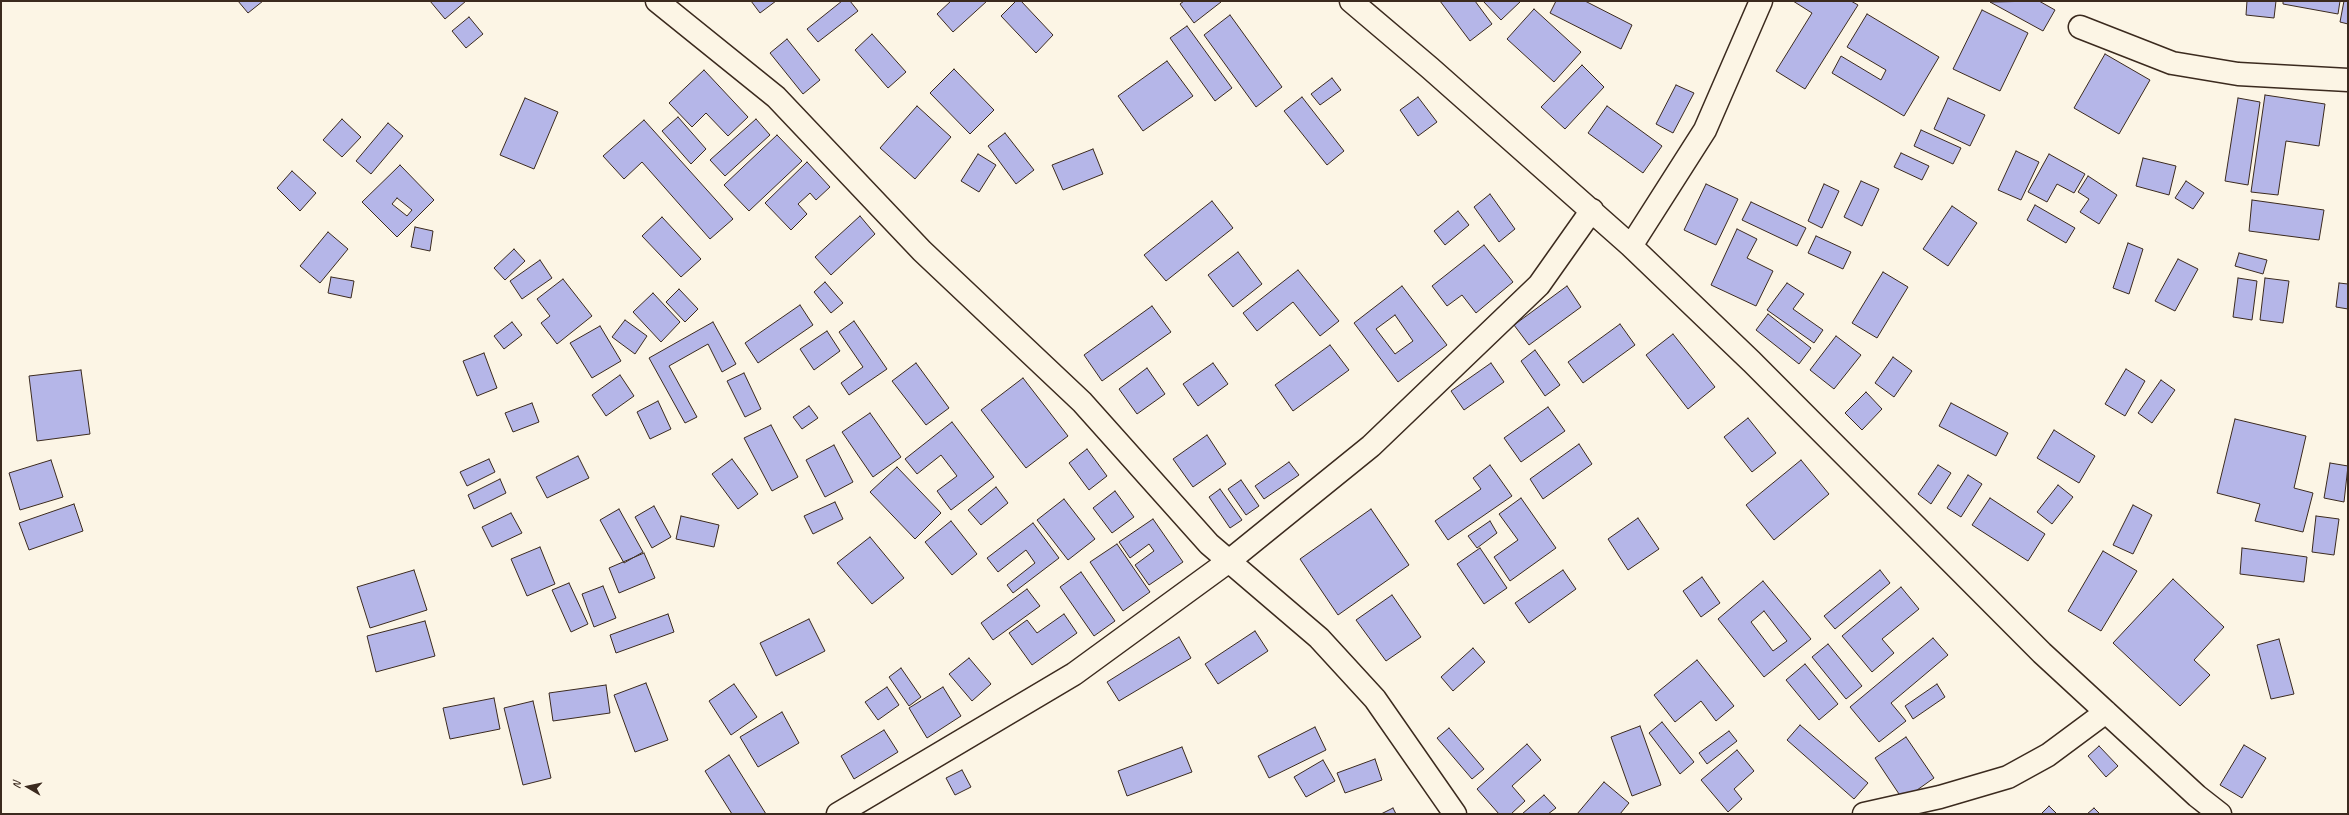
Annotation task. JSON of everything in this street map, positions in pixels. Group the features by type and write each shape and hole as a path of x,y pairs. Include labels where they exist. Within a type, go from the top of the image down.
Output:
{"street":[{"path":"657,1 776,97 922,251 1082,402 1209,544 1319,638 1375,699 1455,814"},
{"path":"1351,1 1592,210 1631,246 1752,362 2042,653 2197,796 2220,814"},
{"path":"1631,246 1704,130 1760,1"},
{"path":"2080,27 2172,63 2238,74 2348,80"},
{"path":"838,814 1074,674 1230,562 1371,446 1539,285 1592,210"},
{"path":"1864,814 1940,797 2008,777 2048,755 2106,712"}],"building":[{"path":"238,1 263,1 248,13"},
{"path":"430,1 466,1 445,19"},
{"path":"751,1 776,1 760,13"},
{"path":"842,1 850,1 858,11 818,42 807,29"},
{"path":"951,1 987,1 953,32 937,14"},
{"path":"1016,1 1021,1 1053,35 1036,53 1001,16"},
{"path":"1184,1 1221,2 1194,23 1180,4"},
{"path":"1440,1 1475,1 1492,24 1470,41"},
{"path":"1483,1 1521,1 1501,20"},
{"path":"1556,1 1585,1 1632,25 1621,49 1550,13"},
{"path":"1793,1 1851,1 1858,5 1805,89 1776,71 1812,13"},
{"path":"2039,1 2055,10 2043,31 1990,2"},
{"path":"2247,1 2276,1 2274,18 2246,15"},
{"path":"2283,1 2340,1 2338,14 2283,4"},
{"path":"2344,1 2348,1 2348,24 2340,22"},
{"path":"1534,9 1581,52 1554,82 1507,39"},
{"path":"1982,10 2028,33 2000,91 1953,69"},
{"path":"1867,14 1939,57 1904,116 1832,73 1841,56 1881,80 1886,70 1847,47"},
{"path":"1230,15 1282,87 1256,107 1204,35"},
{"path":"469,17 483,34 466,48 452,31"},
{"path":"1187,26 1232,88 1215,101 1170,38"},
{"path":"872,34 906,72 888,88 855,50"},
{"path":"787,39 820,80 803,94 770,53"},
{"path":"2105,54 2150,80 2119,134 2074,108"},
{"path":"1167,61 1193,96 1143,131 1118,96"},
{"path":"1582,65 1604,87 1565,129 1541,107"},
{"path":"954,69 994,110 970,134 930,93"},
{"path":"704,70 748,117 728,136 706,113 692,127 669,103"},
{"path":"1332,78 1341,90 1320,105 1311,94"},
{"path":"1676,85 1694,93 1673,133 1656,124"},
{"path":"2265,95 2325,104 2319,146 2286,141 2278,195 2251,192"},
{"path":"1302,97 1344,151 1327,165 1284,111"},
{"path":"1418,97 1437,122 1418,136 1400,110"},
{"path":"525,98 558,112 534,169 500,155"},
{"path":"1948,98 1985,115 1970,146 1934,129"},
{"path":"2238,98 2260,102 2248,185 2225,181"},
{"path":"917,106 951,137 915,179 880,148"},
{"path":"1607,106 1662,146 1643,173 1588,133"},
{"path":"678,117 706,149 691,164 662,131"},
{"path":"342,119 361,137 342,157 323,140"},
{"path":"756,119 770,135 725,176 710,160"},
{"path":"644,120 733,219 710,239 642,162 624,179 603,156"},
{"path":"388,123 403,136 371,174 356,161"},
{"path":"1921,130 1961,148 1953,164 1914,146"},
{"path":"1005,133 1034,170 1016,184 988,146"},
{"path":"777,135 802,161 749,211 724,185"},
{"path":"1093,149 1103,174 1063,190 1052,165"},
{"path":"2016,151 2039,162 2021,200 1998,190"},
{"path":"1901,153 1929,166 1922,180 1894,167"},
{"path":"978,154 996,165 979,192 961,181"},
{"path":"2049,154 2085,174 2074,193 2057,184 2047,202 2028,192"},
{"path":"2143,158 2176,166 2169,195 2136,186"},
{"path":"807,162 830,187 816,200 810,193 798,204 807,214 791,230 765,203"},
{"path":"400,165 434,200 397,237 362,202","holes":["397,198 412,210 407,216 392,204"]},
{"path":"292,171 316,193 300,211 277,188"},
{"path":"2088,176 2117,195 2099,224 2080,212 2089,199 2078,192"},
{"path":"1861,181 1879,189 1862,226 1844,217"},
{"path":"2186,181 2204,193 2193,209 2175,198"},
{"path":"1706,184 1738,199 1716,245 1684,230"},
{"path":"1824,184 1839,191 1822,228 1808,221"},
{"path":"1490,194 1515,229 1499,242 1474,207"},
{"path":"2252,200 2324,210 2319,240 2249,231"},
{"path":"1212,201 1233,228 1166,281 1144,255"},
{"path":"1751,202 1806,228 1797,246 1742,220"},
{"path":"2035,205 2075,228 2066,243 2027,220"},
{"path":"1952,206 1977,223 1948,266 1923,249"},
{"path":"1458,211 1469,225 1445,245 1434,231"},
{"path":"860,216 875,234 831,275 815,257"},
{"path":"662,217 701,259 681,277 642,236"},
{"path":"415,227 433,231 430,251 411,247"},
{"path":"1737,229 1757,239 1747,258 1773,271 1756,306 1711,285"},
{"path":"328,232 348,249 320,283 300,266"},
{"path":"1816,236 1851,252 1843,269 1808,253"},
{"path":"2128,243 2143,249 2129,294 2113,288"},
{"path":"1484,245 1513,282 1476,313 1462,295 1447,306 1432,286"},
{"path":"514,249 525,261 505,280 494,268"},
{"path":"1238,252 1262,284 1233,307 1208,275"},
{"path":"2239,253 2267,260 2263,274 2235,266"},
{"path":"2178,259 2198,269 2175,311 2155,301"},
{"path":"540,260 552,278 522,299 510,281"},
{"path":"1298,270 1339,321 1320,336 1293,302 1257,331 1243,313"},
{"path":"1883,272 1908,287 1877,338 1852,323"},
{"path":"331,277 354,281 351,298 328,293"},
{"path":"2238,278 2257,281 2252,320 2233,317"},
{"path":"2265,278 2289,281 2283,323 2260,320"},
{"path":"563,279 592,316 557,344 541,323 550,316 537,299"},
{"path":"825,282 843,303 831,313 814,292"},
{"path":"1787,283 1804,294 1793,309 1823,330 1814,343 1767,310"},
{"path":"2339,283 2348,284 2348,309 2336,307"},
{"path":"1402,286 1447,345 1398,382 1354,323","holes":["1395,315 1413,341 1395,354 1376,329"]},
{"path":"1567,286 1581,307 1529,345 1514,325"},
{"path":"679,289 698,309 685,322 666,302"},
{"path":"653,293 680,322 661,342 633,312"},
{"path":"800,305 813,325 758,363 745,343"},
{"path":"1152,306 1171,332 1102,381 1084,355"},
{"path":"1768,314 1811,348 1799,364 1756,330"},
{"path":"625,320 647,336 635,354 612,337"},
{"path":"854,321 887,369 849,395 841,383 863,367 839,332"},
{"path":"512,322 522,335 504,349 494,336"},
{"path":"713,322 736,364 722,372 708,344 669,366 697,417 685,423 649,358"},
{"path":"1620,324 1635,345 1583,383 1568,362"},
{"path":"600,326 621,361 592,378 570,343"},
{"path":"827,331 840,351 814,370 800,349"},
{"path":"1673,334 1715,387 1688,409 1646,355"},
{"path":"1836,336 1861,355 1834,389 1810,370"},
{"path":"1330,345 1349,370 1293,411 1275,385"},
{"path":"1535,350 1560,385 1545,396 1521,361"},
{"path":"484,353 497,388 477,396 463,361"},
{"path":"1893,357 1912,371 1894,397 1875,383"},
{"path":"916,363 949,408 926,425 892,381"},
{"path":"1213,363 1228,384 1198,406 1183,384"},
{"path":"1491,363 1504,382 1464,410 1451,391"},
{"path":"1147,368 1165,394 1137,414 1119,389"},
{"path":"2126,369 2145,381 2125,416 2105,404"},
{"path":"81,370 90,434 37,441 29,376"},
{"path":"744,373 761,409 745,417 727,381"},
{"path":"620,375 634,396 606,416 592,395"},
{"path":"1023,378 1068,436 1026,468 981,410"},
{"path":"2161,380 2175,390 2152,423 2138,413"},
{"path":"1866,392 1882,409 1862,430 1845,413"},
{"path":"658,401 671,429 650,439 637,412"},
{"path":"532,403 539,422 513,432 505,413"},
{"path":"1951,403 2008,433 1996,456 1939,426"},
{"path":"809,406 818,418 802,429 793,417"},
{"path":"1548,407 1565,431 1521,462 1504,438"},
{"path":"870,413 901,457 873,477 842,432"},
{"path":"1748,418 1776,453 1752,472 1724,437"},
{"path":"2235,419 2306,436 2294,488 2313,493 2303,532 2255,521 2260,504 2217,493"},
{"path":"952,422 994,477 951,510 937,491 957,476 941,455 917,474 905,459"},
{"path":"771,425 798,477 772,491 744,438"},
{"path":"2054,430 2095,456 2079,483 2037,458"},
{"path":"1207,435 1226,464 1193,487 1173,459"},
{"path":"1579,444 1592,464 1543,499 1530,479"},
{"path":"834,445 853,482 825,497 806,460"},
{"path":"1087,449 1107,476 1089,490 1069,463"},
{"path":"578,456 589,478 547,498 536,477"},
{"path":"489,459 495,472 467,486 460,472"},
{"path":"732,459 758,494 738,509 712,474"},
{"path":"51,460 63,497 20,510 9,473"},
{"path":"1801,460 1829,494 1774,540 1746,505"},
{"path":"1289,462 1299,475 1264,499 1255,486"},
{"path":"2330,463 2348,466 2344,502 2324,498"},
{"path":"1490,465 1512,496 1448,540 1435,521 1481,489 1473,478"},
{"path":"1938,465 1951,473 1931,504 1918,494"},
{"path":"897,467 941,513 915,539 870,492"},
{"path":"1968,475 1982,484 1961,517 1947,508"},
{"path":"500,479 506,493 474,509 468,495"},
{"path":"1241,480 1259,506 1246,515 1228,489"},
{"path":"2058,485 2073,497 2052,524 2037,512"},
{"path":"996,487 1008,503 981,525 968,510"},
{"path":"1220,489 1242,520 1230,528 1209,497"},
{"path":"1115,491 1134,517 1112,533 1093,508"},
{"path":"1521,498 1556,548 1510,581 1494,557 1518,540 1499,514"},
{"path":"1990,498 2045,534 2028,561 1972,525"},
{"path":"1064,499 1095,539 1068,560 1037,520"},
{"path":"835,502 843,519 813,534 804,516"},
{"path":"74,504 83,531 29,550 19,523"},
{"path":"2133,505 2152,515 2133,554 2113,545"},
{"path":"654,506 671,537 652,548 635,517"},
{"path":"619,509 643,552 624,563 600,520"},
{"path":"1371,509 1409,565 1338,615 1300,559"},
{"path":"511,513 522,533 492,547 482,527"},
{"path":"681,516 719,525 714,547 676,539"},
{"path":"2316,516 2339,519 2334,555 2312,552"},
{"path":"1638,518 1659,549 1628,570 1608,539"},
{"path":"1153,519 1183,562 1149,585 1135,565 1154,551 1149,544 1130,558 1119,542"},
{"path":"951,521 977,554 952,575 925,542"},
{"path":"1490,521 1497,533 1477,548 1468,536"},
{"path":"1033,523 1059,558 1013,593 1007,585 1035,563 1026,550 998,572 987,558"},
{"path":"870,537 904,578 872,604 837,563"},
{"path":"1117,544 1150,592 1123,611 1090,562"},
{"path":"540,547 555,584 527,596 511,559"},
{"path":"1480,548 1507,588 1484,604 1457,564"},
{"path":"2242,548 2307,557 2304,582 2240,574"},
{"path":"2103,551 2137,571 2101,631 2068,611"},
{"path":"644,553 655,578 619,593 609,568"},
{"path":"414,570 427,610 370,628 357,587"},
{"path":"1563,570 1576,589 1529,623 1515,603"},
{"path":"1880,570 1890,583 1835,629 1824,616"},
{"path":"1081,572 1115,621 1094,636 1060,587"},
{"path":"1702,577 1720,603 1701,617 1683,591"},
{"path":"2173,579 2224,627 2194,660 2210,675 2180,706 2113,643"},
{"path":"1763,581 1811,639 1764,677 1718,619","holes":["1764,611 1787,641 1773,651 1751,622"]},
{"path":"569,583 588,624 571,632 552,590"},
{"path":"603,586 616,618 594,627 582,594"},
{"path":"1901,587 1919,609 1882,639 1894,653 1872,672 1842,636"},
{"path":"1027,589 1040,606 993,640 981,623"},
{"path":"1392,595 1421,637 1386,661 1356,620"},
{"path":"668,614 674,632 616,653 610,635"},
{"path":"1064,614 1077,633 1032,665 1009,633 1027,620 1037,633"},
{"path":"809,619 825,651 776,676 760,643"},
{"path":"425,621 435,656 376,672 367,636"},
{"path":"1255,631 1268,651 1218,684 1205,664"},
{"path":"1179,637 1191,658 1119,701 1107,682"},
{"path":"1933,638 1948,655 1891,703 1906,721 1879,742 1850,707"},
{"path":"2279,639 2294,694 2271,699 2257,645"},
{"path":"1828,644 1862,686 1846,699 1812,657"},
{"path":"1473,648 1485,662 1453,691 1441,677"},
{"path":"969,658 991,684 972,701 949,674"},
{"path":"1697,660 1734,706 1716,721 1701,701 1675,722 1654,695"},
{"path":"1805,664 1838,704 1819,720 1786,680"},
{"path":"901,668 921,697 909,706 889,677"},
{"path":"646,683 668,740 635,752 614,695"},
{"path":"734,684 757,717 731,735 709,701"},
{"path":"1937,684 1945,697 1913,719 1905,706"},
{"path":"606,685 610,713 553,721 549,693"},
{"path":"887,687 899,705 878,720 865,702"},
{"path":"943,687 961,716 927,738 909,708"},
{"path":"494,698 500,729 450,739 443,708"},
{"path":"533,701 551,778 523,785 504,708"},
{"path":"782,712 799,743 758,767 740,737"},
{"path":"1662,722 1694,762 1680,774 1649,733"},
{"path":"1800,725 1868,783 1854,799 1787,740"},
{"path":"1640,726 1661,785 1632,796 1611,737"},
{"path":"1315,727 1326,750 1269,778 1258,756"},
{"path":"1449,728 1484,769 1472,779 1437,738"},
{"path":"884,730 898,752 854,779 841,756"},
{"path":"1729,731 1737,741 1707,764 1699,753"},
{"path":"1906,737 1934,778 1903,800 1875,758"},
{"path":"1527,744 1541,760 1512,786 1525,801 1511,814 1499,814 1477,789"},
{"path":"2244,745 2266,758 2242,798 2220,785"},
{"path":"2099,746 2118,766 2106,777 2088,756"},
{"path":"1182,747 1192,772 1127,796 1118,771"},
{"path":"1737,750 1754,771 1734,789 1742,799 1728,812 1701,780"},
{"path":"729,755 766,814 732,814 705,771"},
{"path":"1375,759 1382,780 1345,793 1337,773"},
{"path":"1323,760 1335,781 1306,797 1294,777"},
{"path":"962,770 971,787 955,795 946,778"},
{"path":"1604,782 1629,803 1620,814 1577,814"},
{"path":"1544,795 1556,808 1548,814 1522,814"},
{"path":"2049,806 2057,814 2041,814"},
{"path":"1393,808 1396,814 1381,814"},
{"path":"2094,808 2100,814 2087,814"}]}
